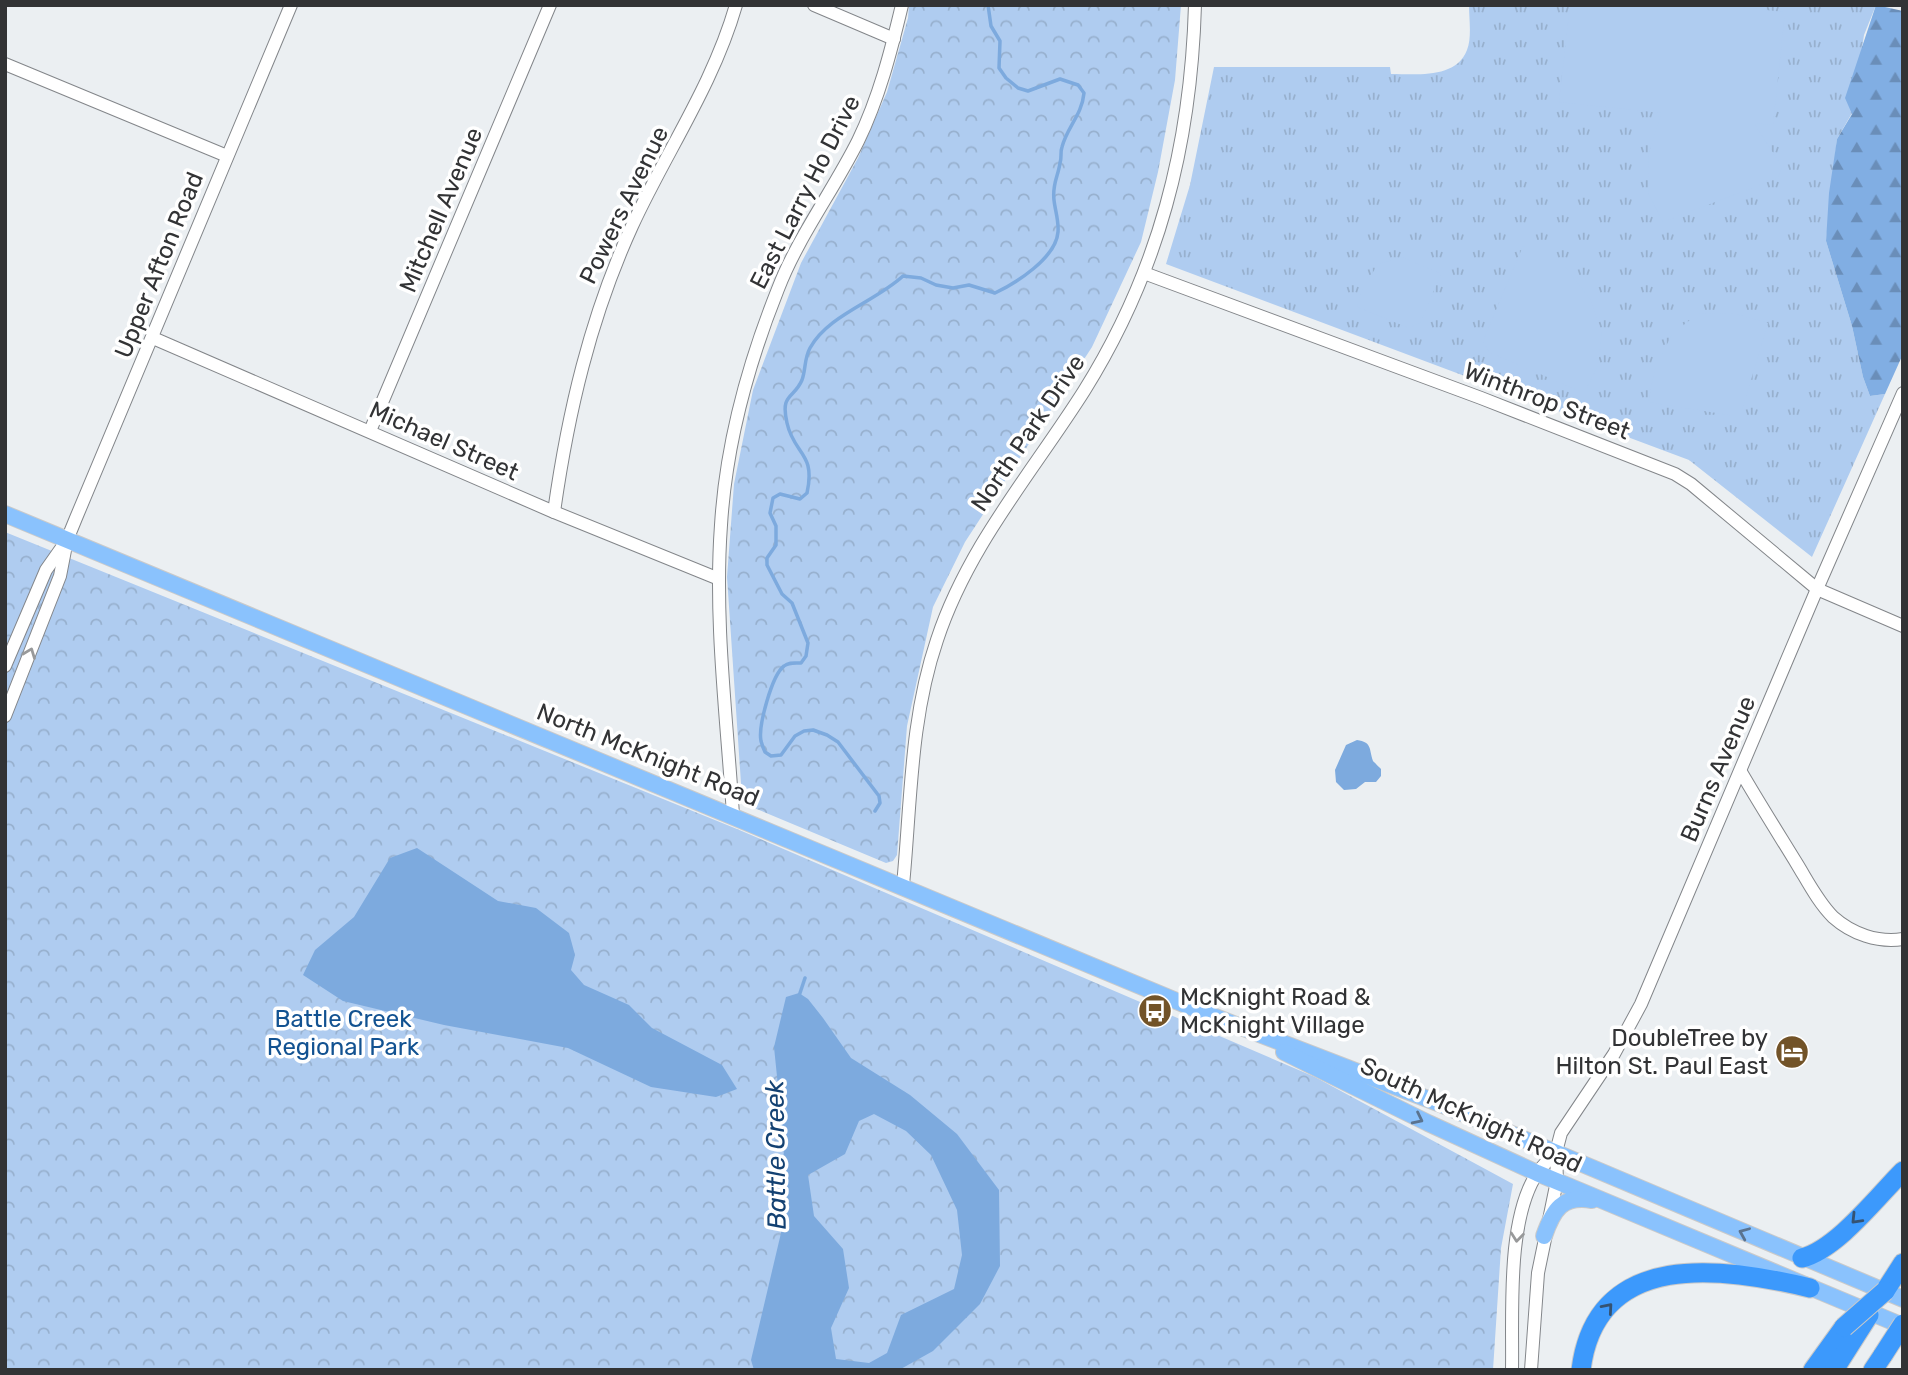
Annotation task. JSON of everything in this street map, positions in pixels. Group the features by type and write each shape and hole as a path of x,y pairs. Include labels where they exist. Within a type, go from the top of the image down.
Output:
{"highway":[{"path":"1802,1258 1828,1245 1903,1171"},
{"path":"1813,1370 1847,1335 1894,1295 1903,1264"},
{"path":"1581,1370 1588,1340 1606,1309 1633,1287 1649,1279 1668,1274 1740,1273 1810,1288"},
{"path":"1878,1362 1903,1325"},
{"path":"1834,1370 1847,1335"}],"main road":[{"name":"North McKnight Road","path":"5,514 903,885 1210,1015"},
{"name":"South McKnight Road","path":"1210,1015 1368,1074 1894,1295"},
{"name":"South McKnight Road","path":"1210,1015 1406,1113 1557,1181 1903,1325"},
{"path":"1544,1236 1551,1215 1569,1201 1581,1198 1612,1203"}],"street":[{"name":"Upper Afton Road","path":"5,666 46,570 67,540 291,5"},
{"name":"Mitchell Avenue","path":"370,431 550,5"},
{"name":"Powers Avenue","path":"554,512 570,411 596,315 633,224 696,106 731,24 736,5"},
{"path":"814,5 894,39"},
{"name":"East Larry Ho Drive","path":"733,815 719,579 721,524 733,436 762,331 778,287 801,240 858,141 875,101 902,5"},
{"name":"North Park Drive","path":"903,885 912,759 926,677 937,640 985,535 1085,389 1144,274 1171,192 1186,126 1193,62 1195,5"},
{"path":"5,64 227,156"},
{"name":"Winthrop Street","path":"1144,274 1481,398 1675,474 1691,484 1817,589 1903,626"},
{"name":"Michael Street","path":"153,338 554,512 719,579"},
{"name":"Burns Avenue","path":"1556,1152 1561,1133 1631,1025 1903,393"},
{"name":"Upper Afton Road","path":"5,716 60,576 67,540"},
{"path":"1741,772 1818,898 1834,918 1867,936 1903,939"},
{"path":"1512,1370 1514,1276 1519,1222 1523,1203 1537,1172 1556,1152"},
{"path":"1531,1370 1535,1302 1544,1236 1557,1181 1556,1152"}],"green space":[{"path":"909,5 1181,5 1175,80 1158,172 1141,242 1092,347 965,542 933,607 907,726 897,855 893,861 886,863 747,805 742,798 727,577 734,484 753,390 801,263 858,158 887,92 908,18"},
{"path":"1469,5 1876,5 1864,35 1852,113 1837,139 1826,241 1870,396 1885,394 1812,557 1689,460 1166,264 1190,185 1214,67 1390,67 1391,74 1434,73 1454,66 1467,50 1470,34"},
{"path":"1570,5 1720,5 1785,12 1773,125 1754,123 1782,167 1778,178 1663,222 1649,195 1648,155 1662,113 1559,102"},
{"path":"1876,5 1903,11 1903,354 1885,394 1870,396 1826,241 1829,193 1837,139 1852,114 1845,98"},
{"path":"1523,246 1565,267 1591,300 1602,333 1598,366 1584,393 1489,352 1483,341"},
{"path":"1402,257 1441,274 1420,323 1409,328 1357,307 1362,290 1378,264"},
{"path":"1699,313 1736,314 1768,323 1742,410 1735,416 1648,402 1655,369 1672,334"},
{"name":"Battle Creek Regional Park","path":"5,532 737,829 1315,1077 1513,1184 1501,1248 1493,1370 5,1370"}],"shaded area":[{"path":"1357,740 1368,744 1373,761 1381,769 1381,776 1376,782 1365,782 1356,789 1344,790 1336,782 1335,770 1346,745"},
{"path":"417,848 498,901 536,908 569,933 575,955 571,970 584,985 629,1005 652,1028 722,1065 737,1089 716,1097 651,1087 568,1048 444,1025 343,1001 303,975 315,950 354,917 390,858"},
{"path":"799,993 808,999 851,1058 910,1095 957,1134 999,1190 1000,1266 980,1304 933,1351 899,1370 754,1370 751,1360 781,1233 784,1145 774,1047 786,997","holes":["874,1114 906,1131 931,1155 957,1210 962,1255 954,1289 901,1315 887,1353 869,1363 836,1359 831,1328 849,1288 843,1249 814,1216 808,1175 845,1154 859,1121"]}],"waterway":[{"name":"Battle Creek","path":"875,811 880,803 879,796 838,742 827,735 813,730 804,731 795,736 781,755 771,756 765,752 761,741 767,701 775,679 786,665 801,663 806,656 808,643 792,603 782,594 767,565 767,558 776,545 776,526 770,513 773,498 780,494 800,499 807,493 809,480 806,461 790,434 785,406 802,380 807,356 818,336 828,326 903,276 921,278 936,285 953,288 969,285 995,293 1034,268 1056,242 1058,228 1054,185 1062,147 1084,93 1078,85 1060,79 1028,91 1018,88 1006,78 999,68 1000,41 991,26 988,5"},
{"name":"Battle Creek","path":"799,996 805,978"}],"place":[{"name":"McKnight Road & McKnight Village","path":"1155,1011"},
{"name":"DoubleTree by Hilton St. Paul East","path":"1792,1052"}]}
